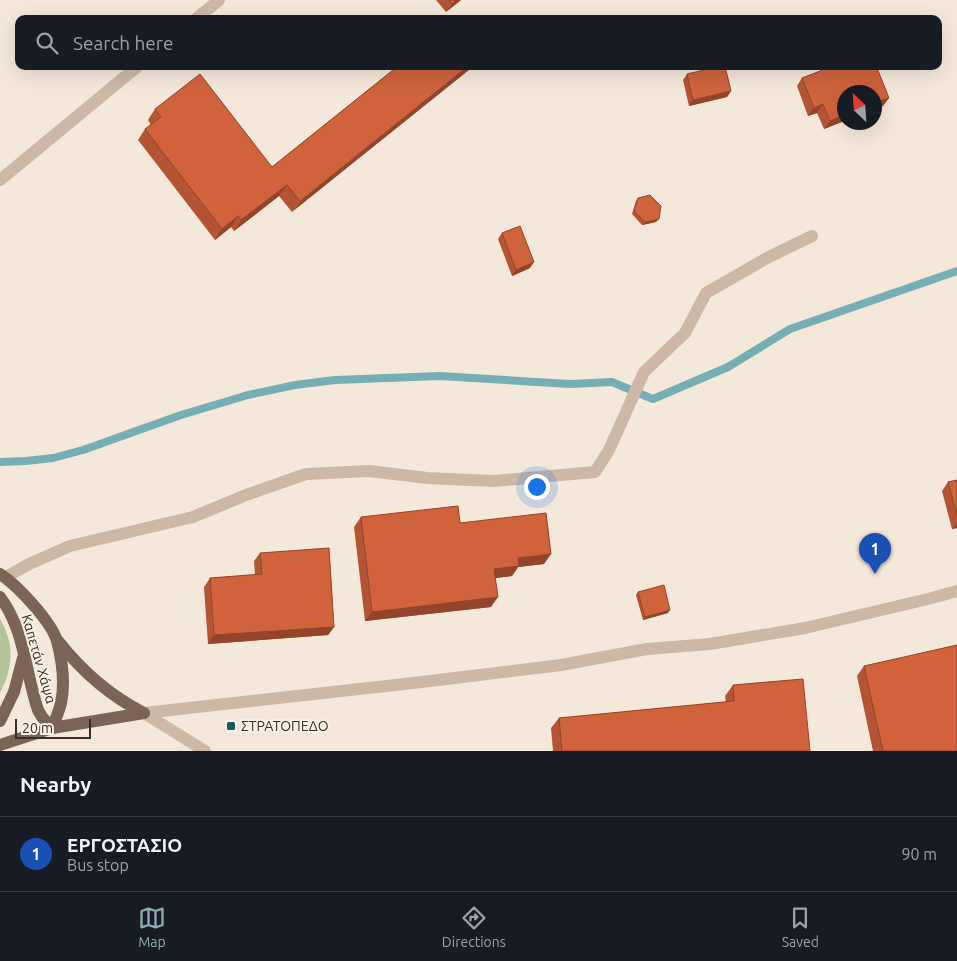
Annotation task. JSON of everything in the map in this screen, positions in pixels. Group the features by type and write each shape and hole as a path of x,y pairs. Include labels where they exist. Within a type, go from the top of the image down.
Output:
{"main road":[{"name":"Καπετάν Χάψα","path":"0,597 15,623 24,651 38,710 52,728 62,696 62,674 57,640 37,609 18,588 3,576"},
{"path":"57,640 78,664 103,686 128,705 144,713"},
{"path":"0,721 17,682 24,651"},
{"path":"0,745 52,728 144,713"}],"street":[{"path":"201,15 219,0"},
{"path":"0,180 133,70"},
{"path":"3,576 70,546 193,517 246,495 306,474 369,471 427,478 494,481 595,472 609,450 644,372 685,333 706,293 767,258 812,236"},
{"path":"144,713 422,682 560,665 647,649 710,644 805,628 928,599 957,590"},
{"path":"144,713 204,751"}],"green space":[{"path":"0,619 5,628 10,647 10,665 0,693"}],"building":[{"path":"393,70 463,70 300,201 287,185 241,220 238,216 222,229 145,129 161,117 155,109 200,74 272,167"},
{"path":"704,70 726,70 731,91 693,100 687,74"},
{"path":"823,70 878,70 889,98 882,100 882,85 837,85 837,118 830,121 823,104 814,108 802,78"},
{"path":"650,195 661,206 659,219 645,222 634,211 638,198"},
{"path":"520,226 534,262 516,270 502,233"},
{"path":"957,480 957,516 948,482"},
{"path":"458,506 460,523 546,513 551,554 518,558 519,566 494,569 498,597 372,612 361,517"},
{"path":"329,548 334,627 214,635 210,578 262,574 260,553"},
{"path":"664,585 670,610 645,617 638,592"},
{"path":"957,645 957,751 883,751 864,666"},
{"path":"803,679 810,751 562,751 559,718 734,701 733,685"}],"waterway":[{"path":"0,462 53,458 83,450 181,415 248,395 295,385 335,380 440,376 570,384 612,382 653,399 728,367 790,329 957,271"}],"place":[{"name":"ΕΡΓΟΣΤΑΣΙΟ","path":"875,574"},
{"name":"ΣΤΡΑΤΟΠΕΔΟ","path":"231,726"}]}
